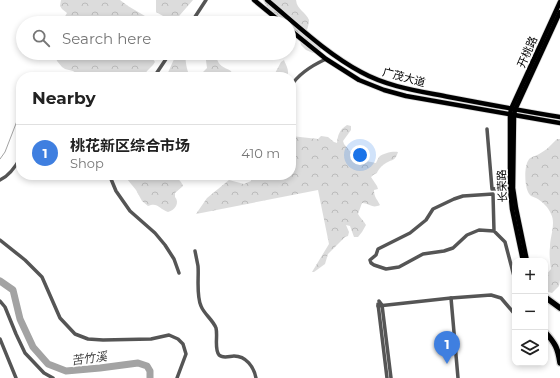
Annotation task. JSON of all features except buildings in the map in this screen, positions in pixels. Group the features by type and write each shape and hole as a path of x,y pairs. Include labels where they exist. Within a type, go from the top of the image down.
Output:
{"highway":[{"path":"548,299 560,308"},
{"path":"548,335 553,341 558,352 560,363"}],"main road":[{"path":"254,0 273,16"},
{"name":"广茂大道","path":"267,0 286,16"},
{"name":"开桃路","path":"513,112 560,2"},
{"name":"开桃路","path":"513,112 560,12"},
{"name":"广茂大道","path":"296,24 329,52 362,72 387,83 560,123"},
{"name":"广茂大道","path":"296,34 326,59 359,80 384,90 406,96 513,112 560,117"},
{"name":"长荣路","path":"513,112 510,188 512,209 522,258"},
{"name":"长荣路","path":"513,112 513,188 526,258"}],"street":[{"path":"196,16 206,0"},
{"path":"296,79 313,65 326,59"},
{"path":"157,72 165,60"},
{"path":"487,129 492,189 510,188"},
{"path":"0,180 5,178 16,165"},
{"path":"111,180 116,191 130,211 165,245 174,259 179,273"},
{"path":"494,231 479,230 467,235 453,248 423,254 399,267 386,269 371,264 370,260 376,255 378,249 410,232 426,220 433,209 463,196 493,194 494,231 504,242 512,270"},
{"path":"0,240 42,276 60,318 75,334 88,339 103,340 151,339 169,335 178,339 183,344 186,354 177,378"},
{"path":"195,251 198,267 201,305 215,326 217,333 216,348 218,353 222,357 238,357 245,360 251,366 256,378"},
{"path":"380,305 491,295 501,298 512,311"},
{"path":"451,298 458,378"},
{"path":"0,301 5,307 25,353 44,373 53,378"},
{"path":"380,305 386,378"},
{"path":"380,305 391,378"},
{"path":"0,339 16,378"}],"green space":[{"path":"61,0 120,0 145,16 65,16 67,13 60,6"},
{"path":"156,0 193,0 179,16 163,16 156,12"},
{"path":"263,0 296,0 298,6 309,20 307,30 321,48 320,52 313,53 306,50 301,45 300,41 296,37 296,16 270,16"},
{"path":"154,60 155,62 146,72 74,72 65,69 57,61"},
{"path":"174,60 186,60 188,72 168,72"},
{"path":"206,60 218,60 222,66 231,72 203,72 207,68"},
{"path":"284,60 288,72 276,72 281,62"},
{"path":"347,125 351,126 351,130 343,141 344,144 353,155 361,155 366,161 376,163 379,157 383,154 398,152 395,158 383,165 377,173 371,177 378,189 374,190 374,192 380,205 373,206 362,203 358,214 366,225 362,232 358,237 354,237 350,226 346,225 349,232 348,236 345,237 328,254 325,264 314,272 312,272 329,244 318,190 196,214 207,198 229,180 244,184 251,180 296,180 296,137 318,139 321,136 328,137 337,143 339,133"},
{"path":"557,139 560,139 560,280 559,286 552,293 548,292 548,272 551,269 550,243 553,222 550,212 545,205 529,193 525,173 529,159 545,151"},
{"path":"128,180 178,180 183,186 175,193 177,202 176,206 173,210 168,212 156,205 148,206 142,201"}],"waterway":[{"path":"0,159 5,152 16,124"},
{"name":"苦竹溪","path":"0,281 13,290 20,319 33,347 48,364 66,371 138,363 147,366 150,371 150,378"}],"place":[{"name":"桃花新区综合市场","path":"447,364"}]}
